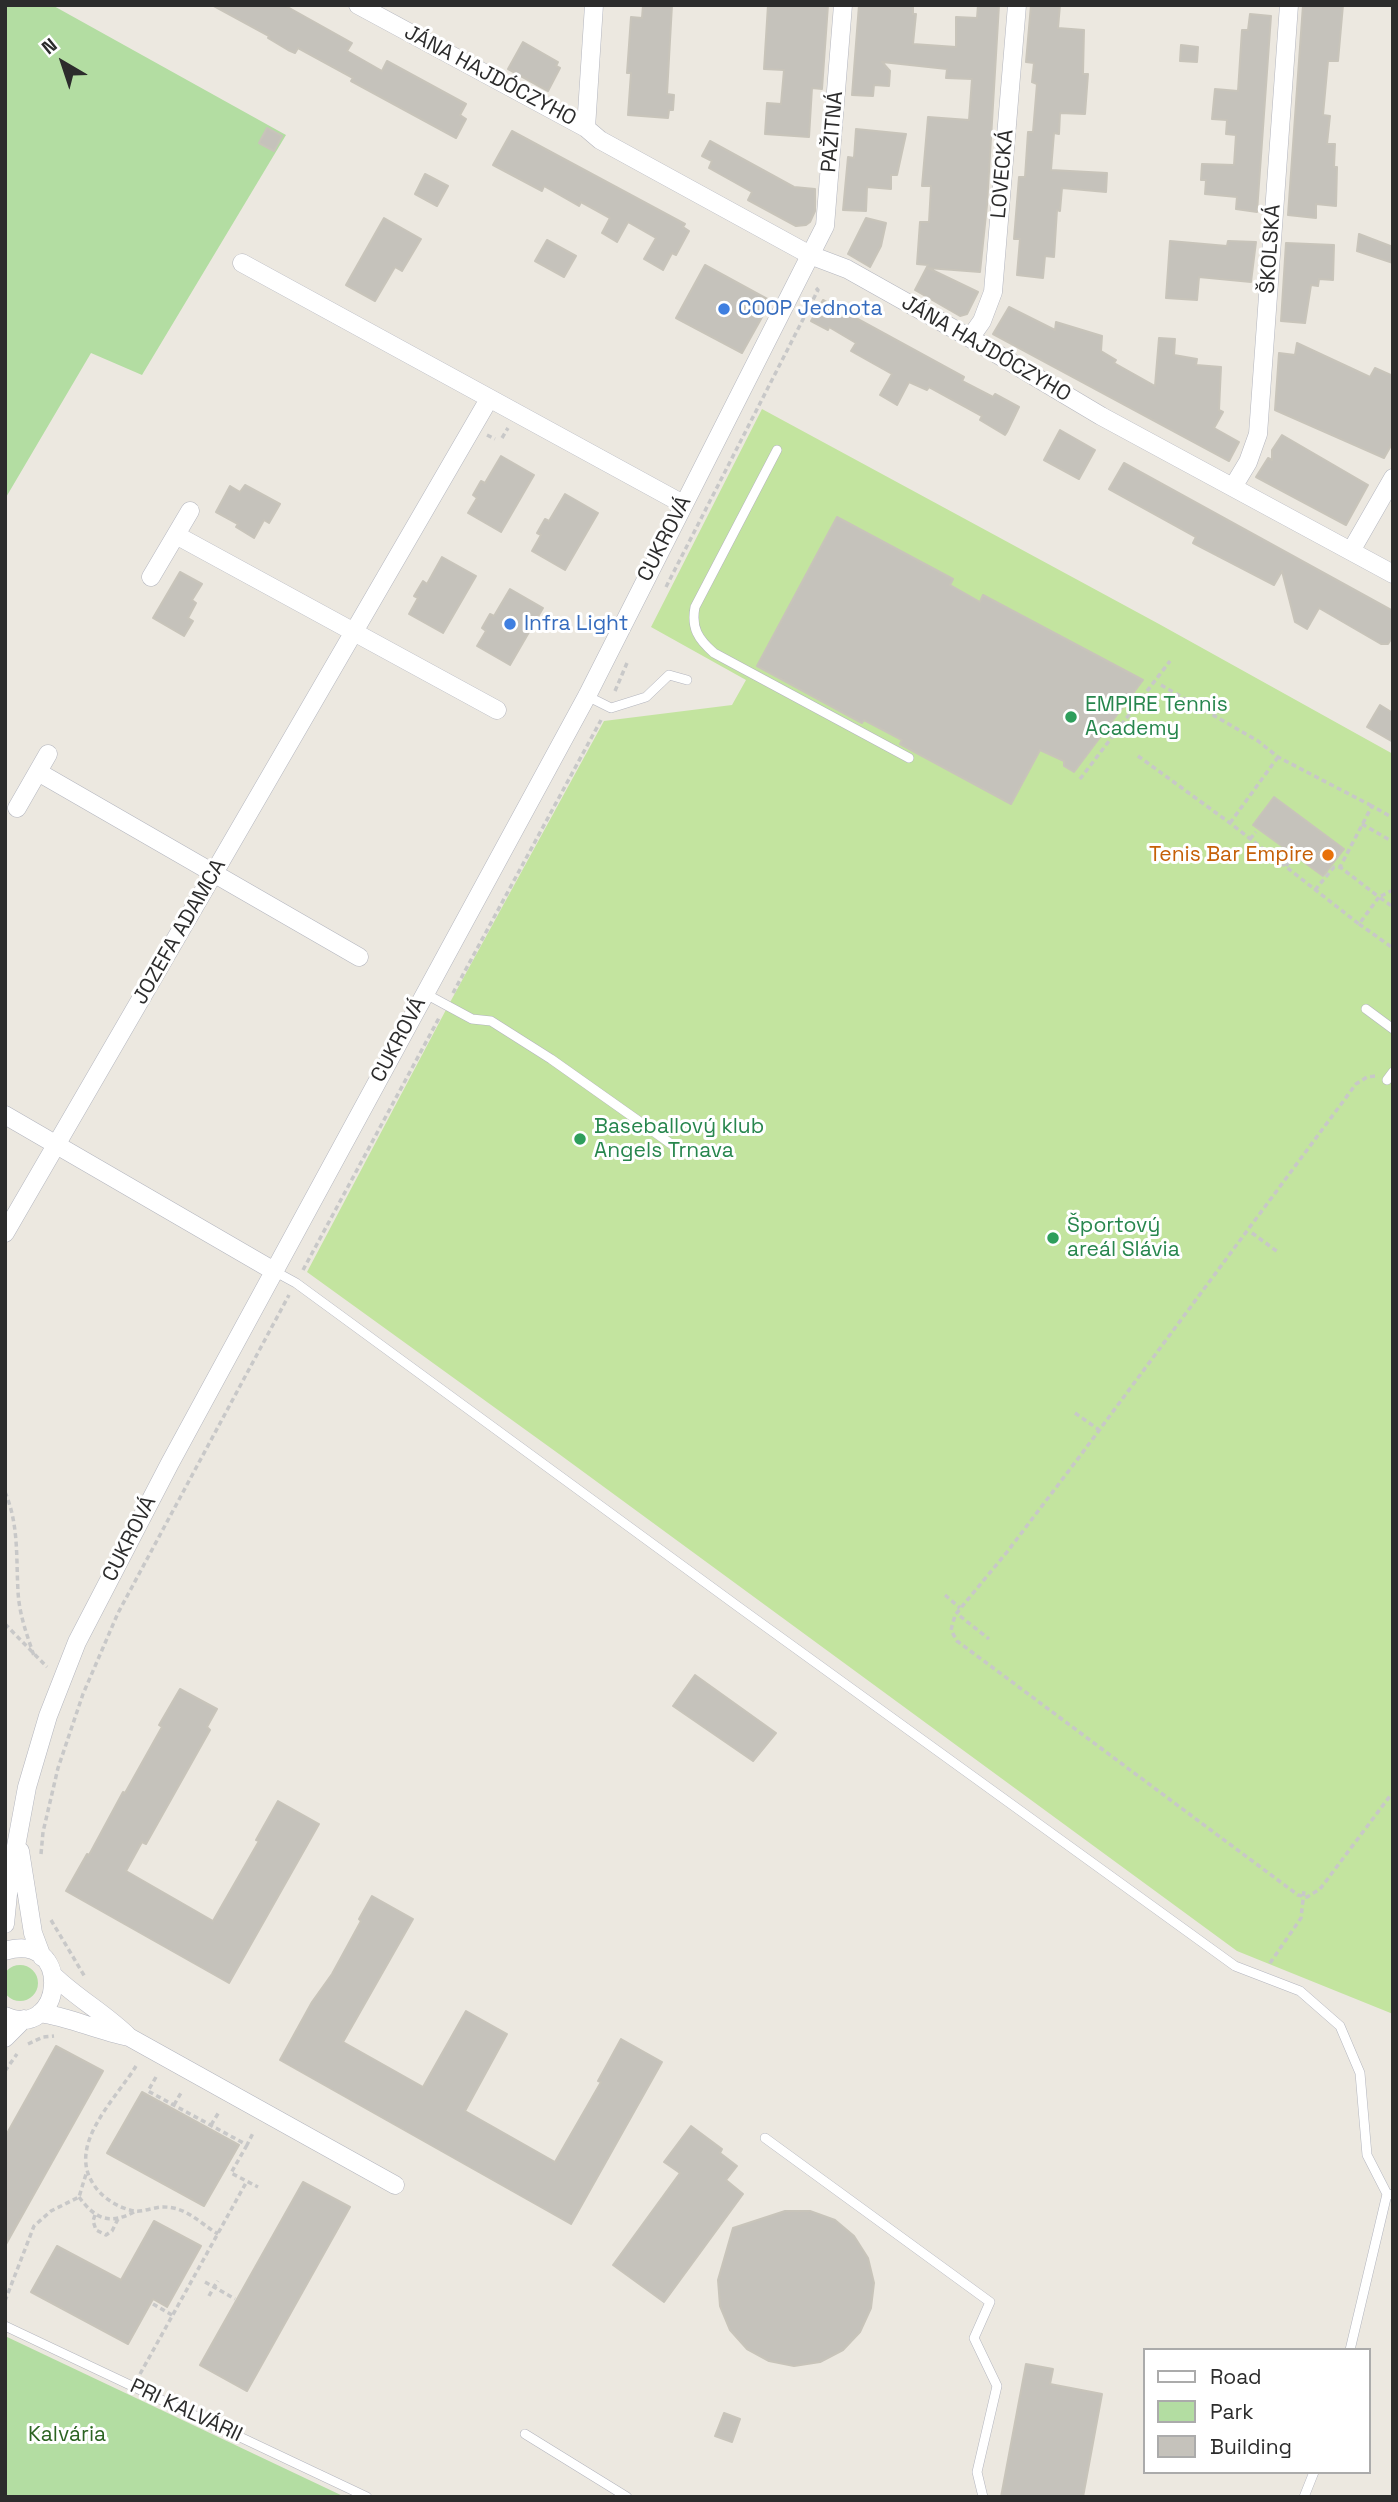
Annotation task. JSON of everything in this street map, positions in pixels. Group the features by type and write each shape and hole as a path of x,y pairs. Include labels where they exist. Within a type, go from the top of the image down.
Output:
{"street":[{"name":"JÁNA HAJDÓCZYHO","path":"358,5 586,128 600,140 810,255 847,269 1101,416 1393,574"},
{"path":"586,128 594,5"},
{"name":"PAŽITNÁ","path":"810,255 825,226 843,5"},
{"name":"LOVECKÁ","path":"970,338 982,321 993,292 1017,5"},
{"name":"ŠKOLSKÁ","path":"1233,487 1248,462 1258,434 1289,5"},
{"name":"CUKROVÁ","path":"5,1924 12,1836 62,1679 78,1642 170,1463 587,696 810,255"},
{"path":"243,263 683,504"},
{"name":"JOZEFA ADAMCA","path":"5,1233 489,399"},
{"path":"1351,551 1393,478"},
{"path":"151,577 190,510"},
{"path":"176,535 496,710"},
{"path":"17,808 48,754"},
{"path":"38,772 359,957"},
{"path":"5,1115 274,1271"},
{"name":"CUKROVÁ","path":"12,1836 33,1933 42,1957 54,1976 69,1990 112,2020 129,2037"},
{"path":"5,1951 24,1949 42,1957"},
{"path":"5,2038 46,2008 54,1993 54,1976"},
{"path":"5,2016 57,2015 103,2032 129,2037 395,2185"}],"lane":[{"path":"777,450 695,607 692,619 695,631 714,653 908,758"},
{"path":"587,696 611,708 646,696 669,675 687,680"},
{"path":"424,993 472,1018 491,1021 551,1059 674,1146"},
{"path":"1366,1009 1393,1028"},
{"path":"274,1271 296,1283 1235,1966 1300,1991 1340,2026 1360,2073 1367,2155 1390,2194 1351,2348"},
{"path":"765,2138 990,2302 974,2338 997,2386 977,2472 983,2497"},
{"name":"PRI KALVÁRII","path":"5,2326 367,2497"},
{"path":"525,2434 627,2497"},
{"path":"1304,2497 1313,2474"}],"path":[{"path":"663,593 818,290"},
{"path":"43,1864 43,1832 58,1768 83,1694 118,1612 608,706 632,653"},
{"path":"1080,779 1170,661"},
{"path":"1161,685 1258,741 1278,757 1393,818"},
{"path":"1138,756 1393,948"},
{"path":"1230,823 1278,757"},
{"path":"1340,867 1372,806"},
{"path":"1362,824 1393,842"},
{"path":"1250,839 1256,832"},
{"path":"1286,866 1293,857"},
{"path":"1315,890 1334,867 1340,867 1393,907"},
{"path":"1359,924 1379,897 1393,890"},
{"path":"1390,1076 1367,1077 1356,1084 1015,1541 960,1608 951,1625 957,1641 1294,1893 1313,1895 1320,1889 1393,1792"},
{"path":"1252,1233 1278,1252"},
{"path":"1075,1413 1098,1429"},
{"path":"5,1492 17,1532 18,1593 22,1620 34,1656"},
{"path":"945,1595 960,1608"},
{"path":"960,1616 989,1639"},
{"path":"5,1624 34,1656 62,1679"},
{"path":"1261,1976 1301,1918 1303,1894"},
{"path":"50,1916 90,1983"},
{"path":"5,2071 21,2049 29,2043 43,2037 58,2036"},
{"path":"5,2301 34,2227 51,2211 79,2197 93,2131 105,2109 136,2066"},
{"path":"156,2077 148,2091 247,2145"},
{"path":"174,2105 182,2091"},
{"path":"211,2125 219,2112"},
{"path":"254,2132 231,2173 258,2187"},
{"path":"86,2174 102,2195 136,2211"},
{"path":"139,2376 247,2181"},
{"path":"79,2197 95,2215 118,2220"},
{"path":"95,2215 94,2227 103,2234 112,2231 118,2220 136,2211 157,2207 176,2208 192,2215 218,2234"},
{"path":"209,2296 218,2280"},
{"path":"205,2282 235,2299"},
{"path":"153,2304 173,2315"}],"green space":[{"path":"5,5 52,5 286,135 142,375 91,353 5,499"},
{"path":"762,409 1393,754 1393,2014 1237,1951 307,1272 604,721 732,705 746,680 651,627"},
{"path":"20,1965 32,1971 38,1983 32,1995 20,2001 8,1995 2,1983 8,1971"},
{"name":"Kalvária","path":"5,2336 345,2497 5,2497"}],"building":[{"path":"212,5 284,5 352,43 347,51 382,71 387,61 466,104 460,115 466,119 456,138 351,81 353,78 298,48 295,53 288,50 268,38 269,36"},
{"path":"643,5 672,5 667,94 674,95 673,110 669,110 668,118 628,115 631,73 627,73 631,17 642,18"},
{"path":"768,5 828,5 822,89 812,88 809,137 765,134 767,103 781,104 784,70 764,69"},
{"path":"859,5 913,5 913,14 916,14 913,44 956,47 956,17 977,18 978,5 999,5 987,205 980,272 928,268 978,292 967,314 960,316 915,290 928,265 917,264 920,222 929,222 931,186 922,186 928,117 969,120 972,79 946,78 947,69 882,62 890,71 889,86 874,85 873,96 852,95"},
{"path":"1031,5 1060,5 1058,28 1084,30 1083,74 1088,74 1085,114 1060,113 1059,134 1054,133 1051,170 1107,173 1106,192 1062,188 1060,211 1057,210 1054,257 1045,256 1043,278 1017,275 1020,239 1014,239 1019,177 1025,177 1028,132 1033,132 1037,84 1032,82 1034,63 1026,62"},
{"path":"1303,5 1343,5 1338,61 1328,61 1323,115 1330,116 1327,144 1335,144 1336,206 1316,204 1316,218 1288,215"},
{"path":"1250,14 1271,16 1257,212 1236,209 1237,197 1205,194 1206,180 1201,180 1202,164 1234,165 1236,135 1226,134 1227,120 1212,119 1215,89 1238,91 1242,30 1248,30"},
{"path":"523,42 558,62 556,66 560,68 548,91 508,69"},
{"path":"1181,45 1198,47 1197,62 1180,61"},
{"path":"267,128 282,136 274,151 259,143"},
{"path":"856,129 906,134 897,175 891,175 891,189 867,187 866,211 843,210 848,157 854,158"},
{"path":"512,131 685,224 683,227 689,231 676,255 672,253 663,270 644,259 656,238 628,222 617,242 602,233 610,218 581,202 579,206 544,186 542,191 493,165"},
{"path":"710,141 794,187 815,189 815,211 810,222 796,226 748,200 752,192 709,168 712,161 702,156"},
{"path":"425,174 448,186 437,206 415,194"},
{"path":"384,218 421,239 402,271 395,267 375,301 346,285"},
{"path":"866,218 886,223 881,246 870,267 848,254"},
{"path":"1359,234 1393,247 1393,263 1357,251"},
{"path":"547,240 576,256 564,277 535,261"},
{"path":"1170,241 1227,246 1228,241 1256,242 1251,282 1199,277 1197,300 1166,298"},
{"path":"1286,243 1334,245 1333,280 1319,279 1318,286 1311,285 1305,323 1281,321"},
{"name":"COOP Jednota","path":"705,265 771,301 742,353 676,318"},
{"path":"823,300 964,377 962,381 1019,407 1005,435 980,420 982,416 929,387 927,390 909,382 897,405 880,395 892,374 851,351 856,343 829,327 828,330 811,321"},
{"path":"1009,307 1055,330 1056,322 1102,336 1101,351 1116,360 1114,363 1155,386 1159,338 1175,339 1174,355 1197,359 1196,365 1221,367 1219,410 1223,412 1214,428 1239,442 1229,461 993,334"},
{"path":"1297,343 1370,377 1375,368 1393,376 1393,442 1384,458 1275,410 1279,353 1295,355"},
{"path":"1060,430 1095,450 1079,479 1044,460"},
{"path":"1282,435 1368,485 1346,525 1256,477 1268,458 1272,460 1272,450"},
{"path":"501,456 534,475 501,532 468,513 477,498 473,495 481,481 485,483"},
{"path":"1124,463 1393,611 1393,636 1388,644 1381,644 1319,608 1307,629 1295,622 1282,571 1274,585 1193,543 1196,537 1109,489"},
{"path":"245,485 280,504 269,523 264,520 254,538 236,527 238,524 216,512 230,486 240,492"},
{"path":"565,494 598,513 565,570 532,551 541,535 537,533 545,519 549,521"},
{"path":"837,517 953,579 950,585 980,602 983,595 1143,680 1074,772 1064,766 1064,761 1040,750 1011,804 900,744 902,740 864,720 862,723 757,666"},
{"path":"442,557 476,576 443,633 409,614 418,598 414,596 423,581 427,584"},
{"path":"180,572 202,584 192,600 196,603 188,618 193,621 184,636 153,618"},
{"path":"510,589 543,608 510,665 477,646 486,631 482,628 490,614 494,616"},
{"path":"1380,705 1393,713 1393,742 1367,727"},
{"path":"1274,797 1344,849 1323,876 1253,825"},
{"path":"695,1675 776,1733 753,1761 673,1706"},
{"path":"180,1689 217,1709 207,1727 210,1730 146,1844 142,1842 126,1871 213,1921 259,1841 256,1840 278,1801 319,1824 229,1983 66,1891 123,1792 125,1793"},
{"path":"372,1896 413,1919 343,2042 423,2087 466,2011 507,2034 465,2111 555,2162 601,2082 598,2081 621,2039 662,2062 571,2224 280,2060 312,2002 332,1974"},
{"path":"56,2046 103,2071 5,2246 5,2137"},
{"path":"142,2092 239,2145 204,2206 107,2153"},
{"path":"691,2126 722,2149 720,2153 737,2166 726,2180 743,2194 664,2302 613,2265 680,2173 664,2162"},
{"path":"303,2182 350,2207 247,2391 200,2365"},
{"path":"785,2211 810,2211 835,2220 854,2236 868,2258 874,2283 871,2308 860,2332 843,2350 820,2362 794,2366 769,2361 747,2349 730,2330 720,2306 718,2280 733,2228"},
{"path":"154,2221 201,2246 167,2307 153,2299 128,2344 31,2292 57,2246 121,2280"},
{"path":"1026,2364 1053,2369 1050,2384 1102,2394 1083,2497 1001,2497"},
{"path":"724,2413 740,2419 732,2442 715,2436"}],"place":[{"name":"COOP Jednota","path":"724,309"},
{"name":"Infra Light","path":"510,624"},
{"name":"EMPIRE Tennis Academy","path":"1071,717"},
{"name":"Tenis Bar Empire","path":"1328,855"},
{"name":"Baseballový klub Angels Trnava","path":"580,1139"},
{"name":"Športový areál Slávia","path":"1053,1238"}]}
